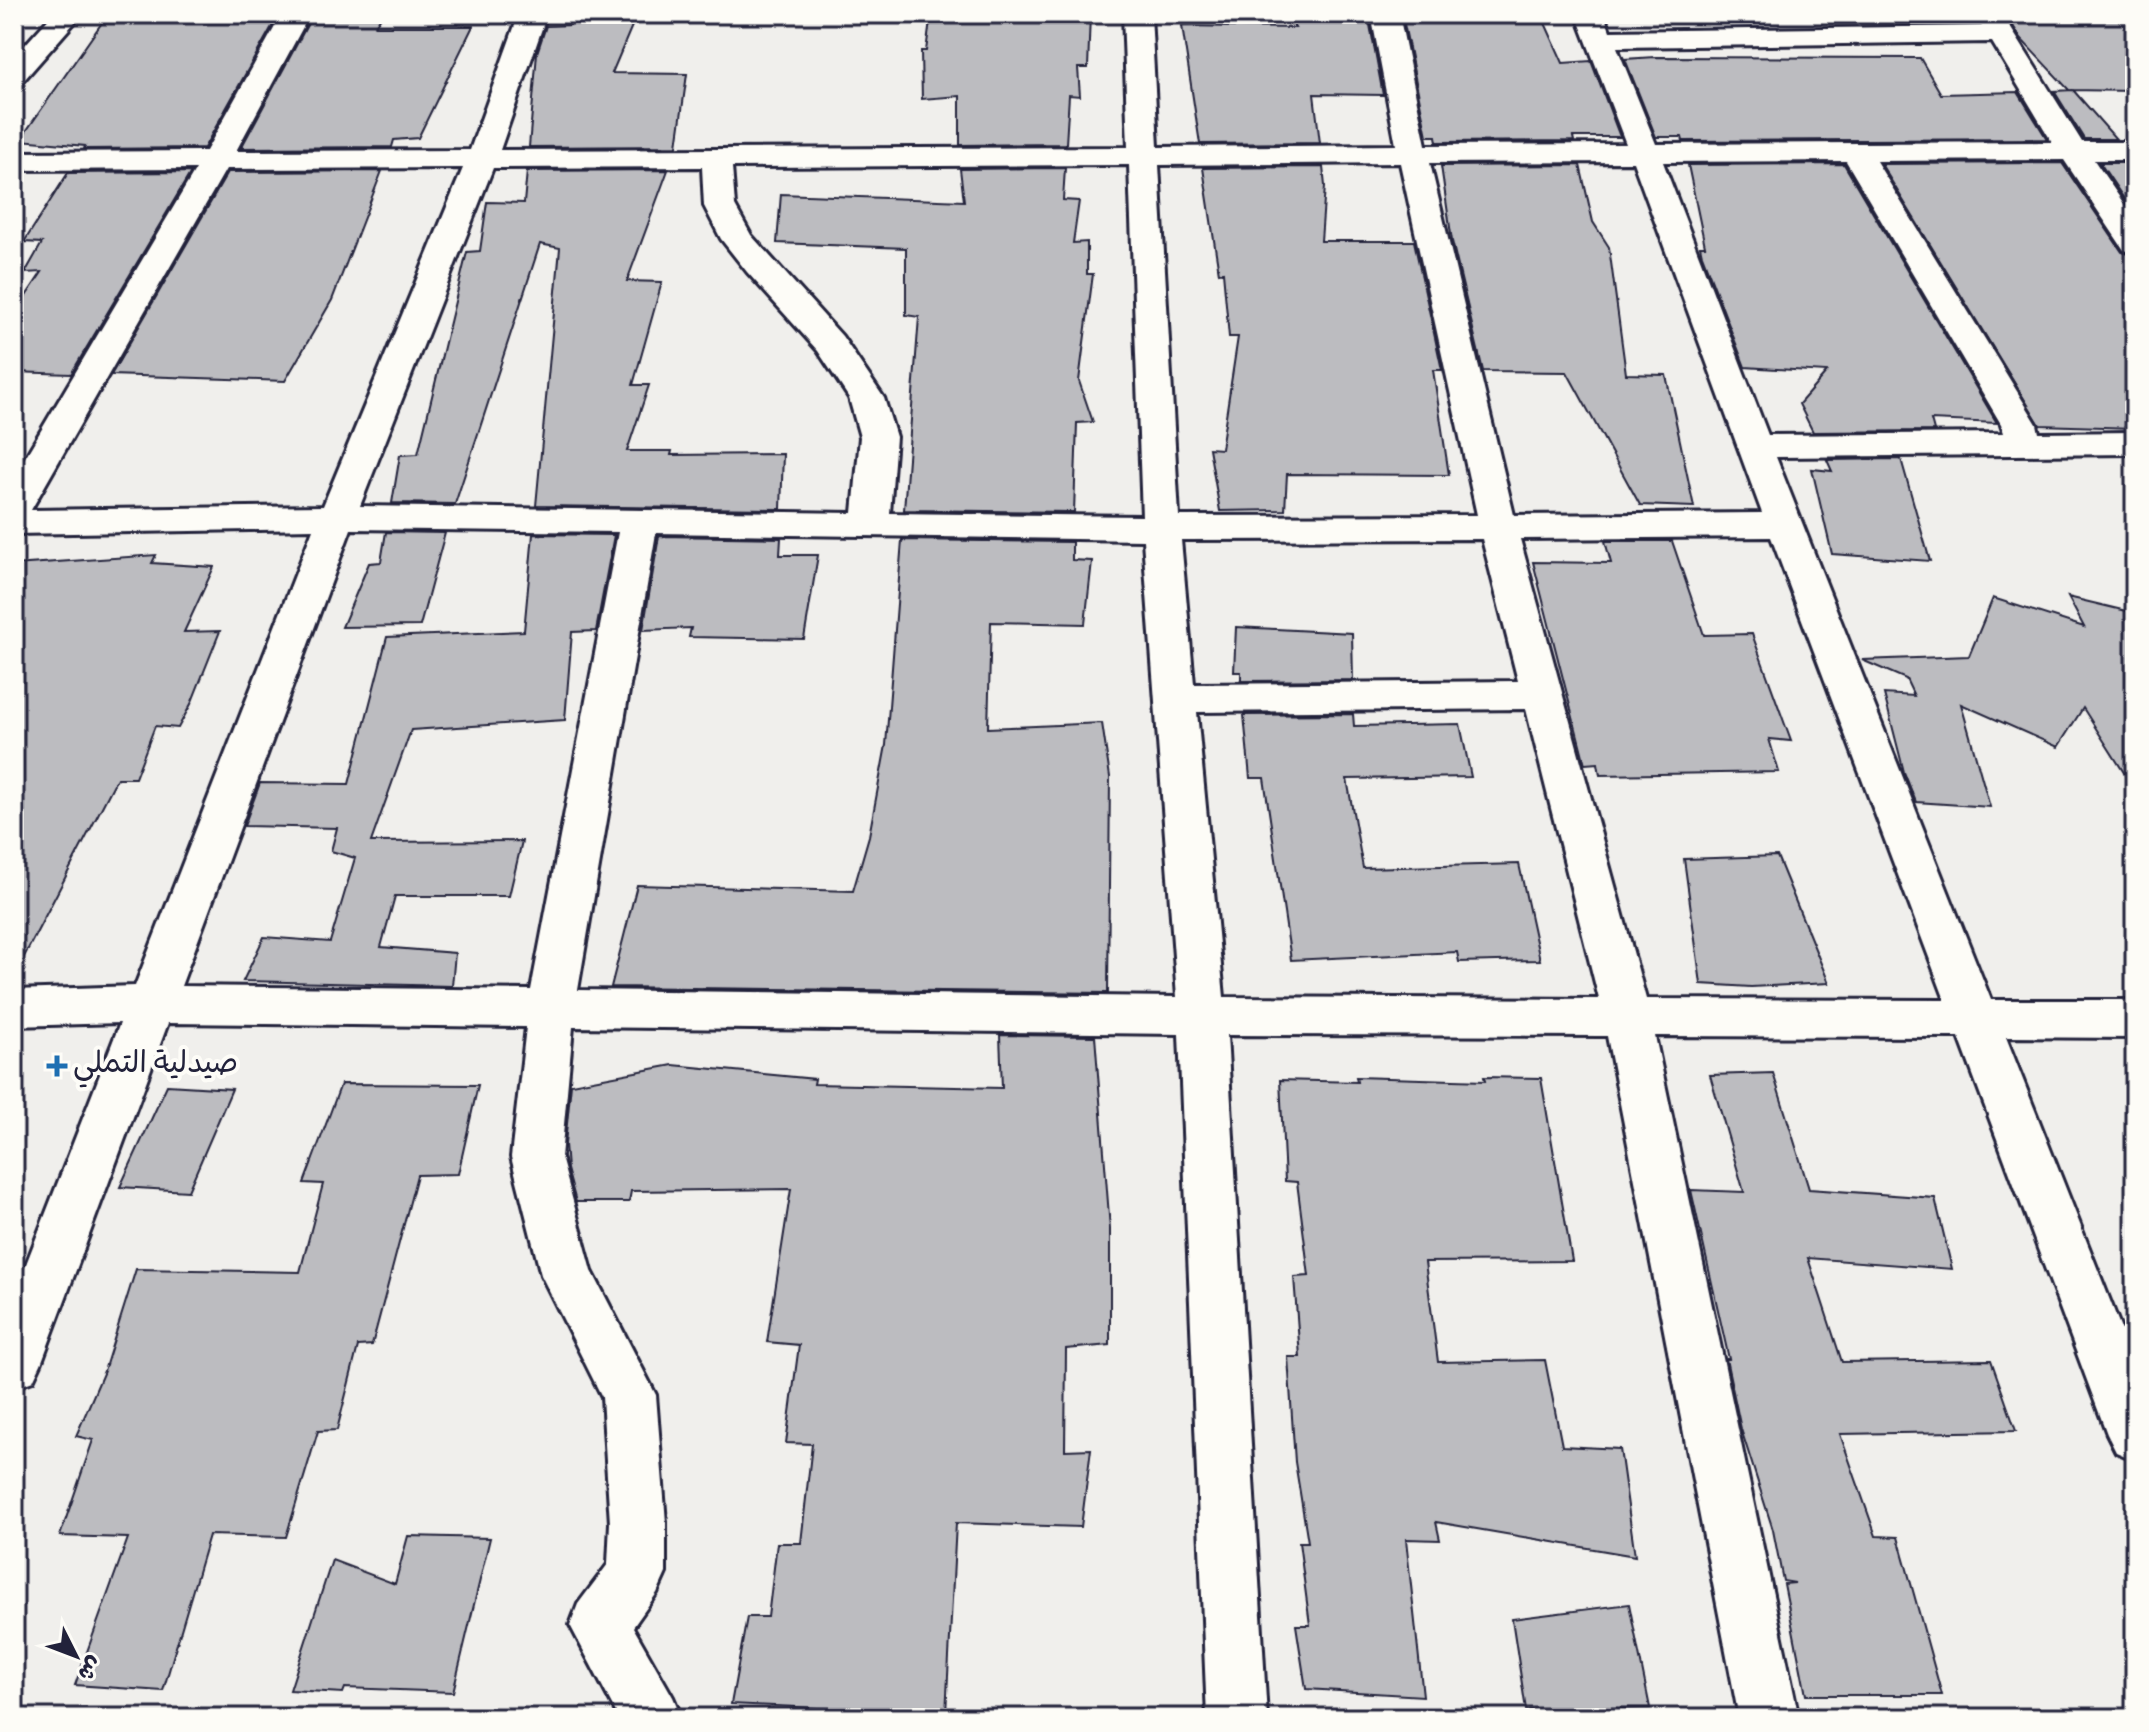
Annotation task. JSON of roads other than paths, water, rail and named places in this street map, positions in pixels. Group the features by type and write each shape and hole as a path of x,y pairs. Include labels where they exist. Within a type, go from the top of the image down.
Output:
{"street":[{"path":"14,74 68,14"},
{"path":"14,507 216,161 296,14"},
{"path":"14,1364 336,519 482,158 533,14"},
{"path":"1137,14 1161,529 1202,1016 1237,1718"},
{"path":"1385,14 1413,156 1498,527 1627,1016 1769,1718"},
{"path":"2135,243 2073,152 1994,24 1595,27 2135,1434"},
{"path":"14,161 2135,151"},
{"path":"1857,154 2019,424 2024,444"},
{"path":"717,158 720,209 736,235 864,391 877,430 870,525"},
{"path":"1755,446 2135,443"},
{"path":"14,522 110,518 336,519 1161,529 1784,525"},
{"path":"639,522 551,1009 536,1157 567,1275 629,1395 638,1523 637,1573 599,1625 652,1718"},
{"path":"1175,698 1542,695"},
{"path":"14,1008 150,1004 1202,1016 2135,1019"}],"place":[{"name":"صيدلية التملي","path":"57,1066"}]}
